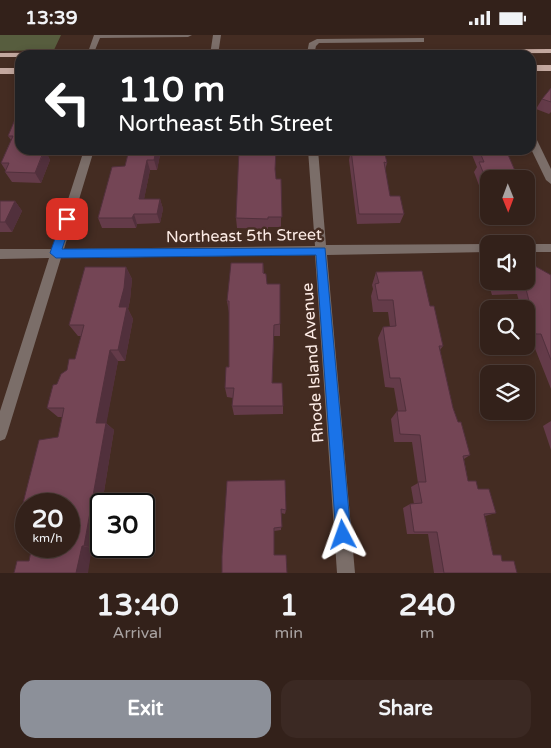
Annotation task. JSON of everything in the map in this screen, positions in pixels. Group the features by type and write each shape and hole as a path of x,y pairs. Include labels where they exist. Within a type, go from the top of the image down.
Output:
{"main road":[{"path":"536,51 551,51"},
{"path":"0,55 15,55"},
{"path":"536,68 551,68"},
{"path":"0,71 15,71"}],"street":[{"path":"92,50 97,36 188,35"},
{"path":"215,50 217,35"},
{"path":"311,50 312,45 317,41 420,38 424,50"},
{"path":"536,148 551,179"},
{"path":"0,434 87,155"},
{"name":"Rhode Island Avenue","path":"313,155 346,573"},
{"path":"535,248 551,247"},
{"name":"Northeast 5th Street","path":"0,254 480,248"}],"green space":[{"path":"0,35 61,35 54,50 0,51"}],"building":[{"path":"551,88 551,102 542,99"},
{"path":"15,119 15,155 42,155 35,173 5,172 9,163 1,163 13,136 8,136"},
{"path":"128,155 155,155 154,160 147,160 139,199 160,199 157,214 134,214 132,218 98,218 112,167 125,166"},
{"path":"239,155 276,155 276,179 281,179 282,217 268,217 268,219 236,218"},
{"path":"352,155 385,155 387,163 384,162 390,196 400,196 404,214 359,214"},
{"path":"481,155 508,155 515,170 482,170 479,162 484,162"},
{"path":"0,201 15,201 5,222 0,222"},
{"path":"231,263 263,263 263,273 266,274 267,284 280,284 280,324 274,325 272,383 282,383 283,406 232,406 234,388 225,388 226,367 229,367 229,301 227,301"},
{"path":"535,266 551,275 551,360 541,334 536,334 535,332 535,300 529,300 526,290 535,290"},
{"path":"85,267 126,267 124,288 119,307 127,307 118,350 110,350 96,423 106,423 93,493 90,493 90,512 84,546 82,546 80,555 80,493 26,493 39,440 58,437 64,408 47,408 53,385 57,384 61,374 67,370 69,359 75,359 84,325 69,325"},
{"path":"422,271 430,306 434,306 443,346 439,346 453,408 458,422 461,422 470,455 463,456 468,481 476,481 478,489 489,489 496,513 484,514 493,555 501,555 502,561 514,561 517,573 444,573 437,532 414,532 410,504 422,503 418,482 426,482 420,435 400,434 397,411 406,411 400,378 390,378 383,327 396,326 393,300 378,300 375,284 379,283 376,272"},
{"path":"285,480 286,510 281,509 282,527 274,528 274,555 286,555 287,573 222,573 227,481"},
{"path":"30,558 79,558 76,573 14,573 17,561 29,561"}],"route":[{"path":"67,219 56,253 321,251 343,535"}]}
